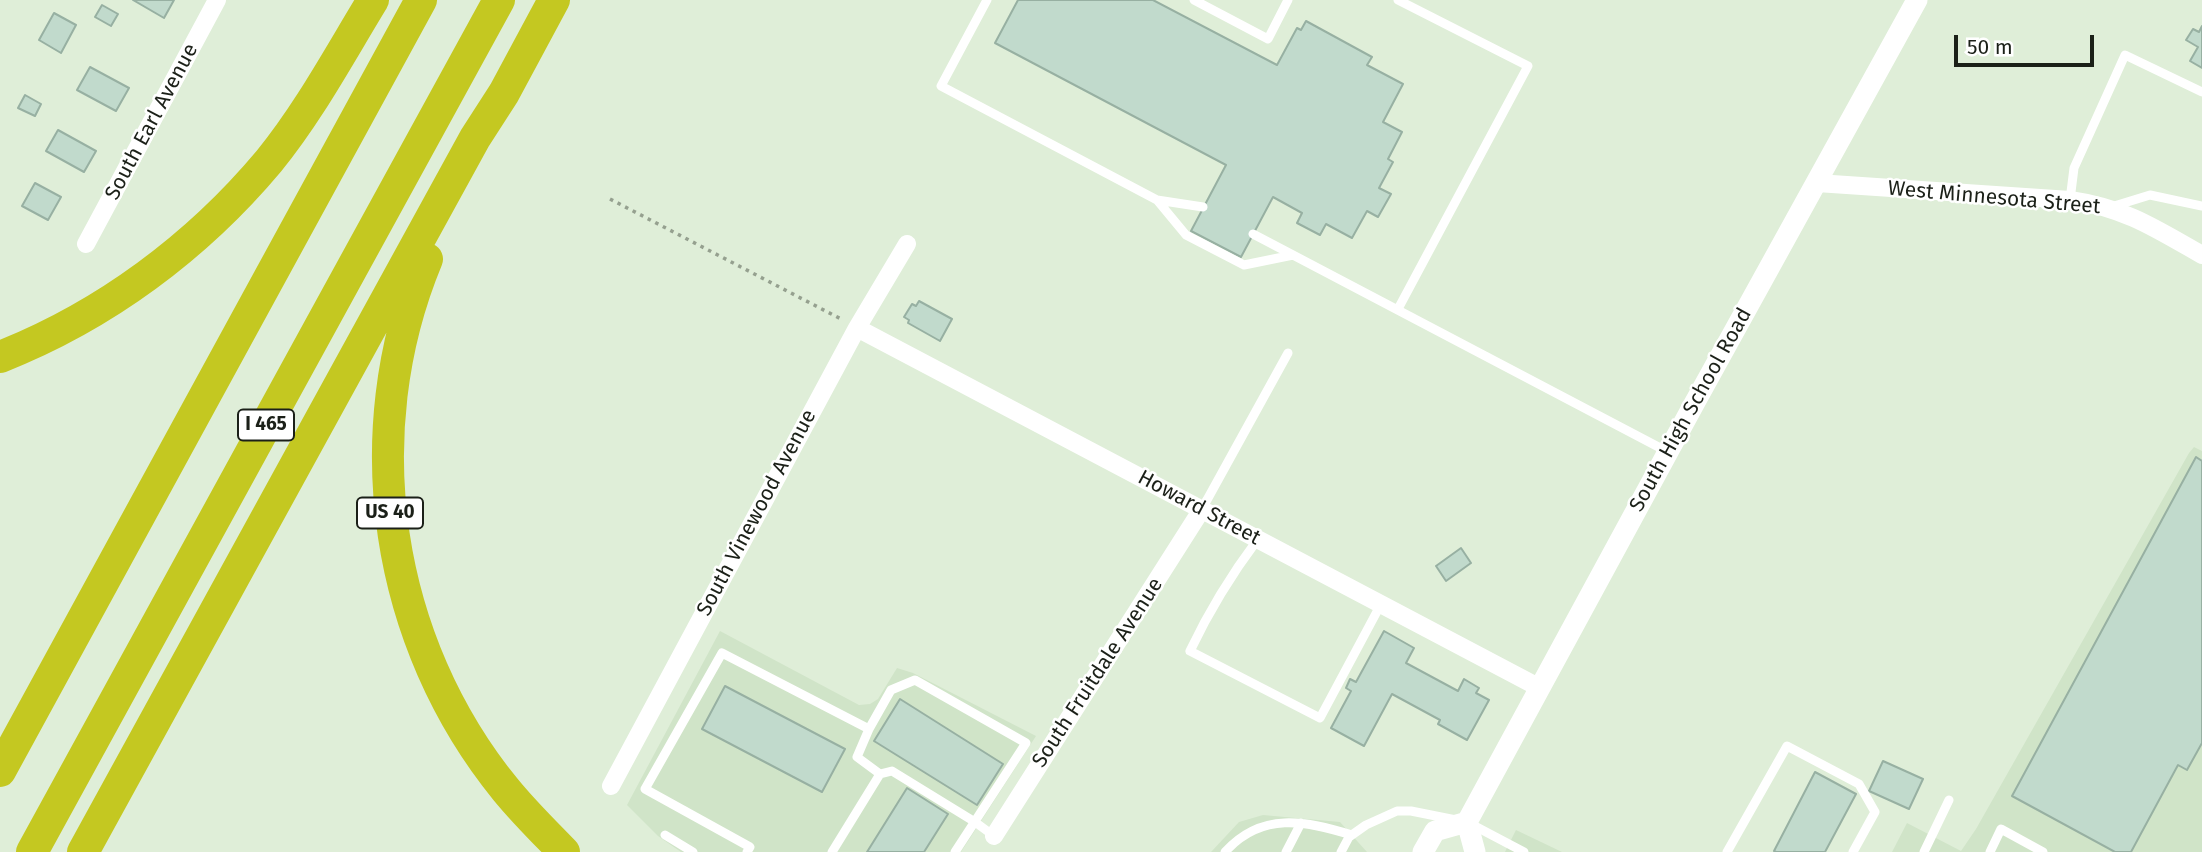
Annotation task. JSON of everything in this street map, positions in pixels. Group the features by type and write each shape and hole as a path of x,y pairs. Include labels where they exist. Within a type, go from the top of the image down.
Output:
{"highway":[{"path":"0,357 44,338 128,290 200,233 270,160 324,81 373,0"},
{"path":"0,771 421,0"},
{"name":"I 465","path":"33,851 499,0"},
{"name":"US 40","path":"554,0 504,93 486,144 435,239 409,307 396,362 389,416 389,506 398,562 410,608 424,654 443,692 482,758 504,788 564,852"},
{"path":"83,852 475,138 504,93"}],"street":[{"name":"South Earl Avenue","path":"86,244 217,0"},
{"name":"South High School Road","path":"1467,822 1917,0"},
{"name":"West Minnesota Street","path":"1817,183 2070,200 2109,207 2132,215 2202,255"},
{"name":"South Vinewood Avenue","path":"611,786 857,328 907,244"},
{"name":"Howard Street","path":"857,328 1540,688"},
{"name":"South Fruitdale Avenue","path":"993,836 1202,509"},
{"path":"1423,852 1435,831 1467,822 1475,852"}],"lane":[{"path":"987,0 941,86 1157,200 1203,207"},
{"path":"1194,0 1268,38 1288,0"},
{"path":"1398,0 1528,66 1398,309"},
{"path":"2070,200 2074,168 2125,55 2202,92"},
{"path":"2109,207 2150,195 2202,206"},
{"path":"1157,200 1186,235 1244,265 1293,255"},
{"path":"1253,234 1668,452"},
{"path":"1202,509 1288,353"},
{"path":"1258,539 1232,573 1204,621 1190,652 1320,718 1381,604"},
{"path":"747,852 750,847 645,789 722,653 869,729"},
{"path":"880,774 857,757 891,690 915,680 1026,743 955,852"},
{"path":"1727,852 1787,746 1859,784 1875,812 1853,852"},
{"path":"832,852 880,774 892,771 975,821 993,836"},
{"path":"1924,852 1950,800"},
{"path":"1341,852 1352,835 1366,825 1397,811 1411,811 1467,822 1524,852"},
{"path":"1225,852 1234,841 1272,822 1311,823 1352,835"},
{"path":"1286,852 1301,823"},
{"path":"1990,852 2001,829 2043,852"},
{"path":"665,835 693,852"}],"path":[{"path":"610,198 857,328"}],"shaded area":[{"path":"2194,447 2202,451 2202,852 1892,852 1907,823 1961,851"},
{"path":"720,631 859,705 870,704 878,699 897,668 913,673 1036,736 961,852 681,852 658,836 627,805"},
{"path":"1263,815 1340,822 1367,852 1211,852 1239,822"},
{"path":"1516,830 1562,852 1505,852"}],"building":[{"path":"133,0 174,0 164,18"},
{"path":"1018,0 1153,0 1277,65 1297,28 1301,30 1306,21 1372,57 1367,65 1403,84 1383,122 1402,132 1388,159 1393,162 1379,188 1391,194 1378,217 1367,211 1352,238 1326,224 1320,235 1297,223 1302,213 1273,197 1241,257 1191,231 1226,165 995,43"},
{"path":"102,5 118,14 111,26 95,17"},
{"path":"54,13 76,25 61,53 39,40"},
{"path":"2202,26 2202,68 2190,61 2198,47 2186,40 2193,29 2199,32"},
{"path":"90,67 129,88 116,111 77,90"},
{"path":"25,95 41,104 35,116 18,108"},
{"path":"58,130 96,151 84,172 46,151"},
{"path":"35,183 61,197 48,220 22,206"},
{"path":"919,301 952,319 940,341 908,323 909,320 904,317 912,304 916,306"},
{"path":"2196,457 2202,461 2202,743 2187,770 2178,765 2131,852 2115,852 2012,796"},
{"path":"1461,548 1471,563 1446,581 1436,566"},
{"path":"1384,631 1414,648 1406,663 1458,691 1464,679 1479,688 1476,693 1489,700 1467,740 1438,724 1440,720 1392,694 1364,746 1331,728 1351,691 1346,688 1350,679 1356,682"},
{"path":"725,686 845,749 822,792 702,729"},
{"path":"900,699 1003,764 977,805 874,741"},
{"path":"1883,761 1923,779 1909,809 1869,791"},
{"path":"1815,772 1856,794 1825,852 1774,851"},
{"path":"907,788 948,814 924,852 867,852"}]}
